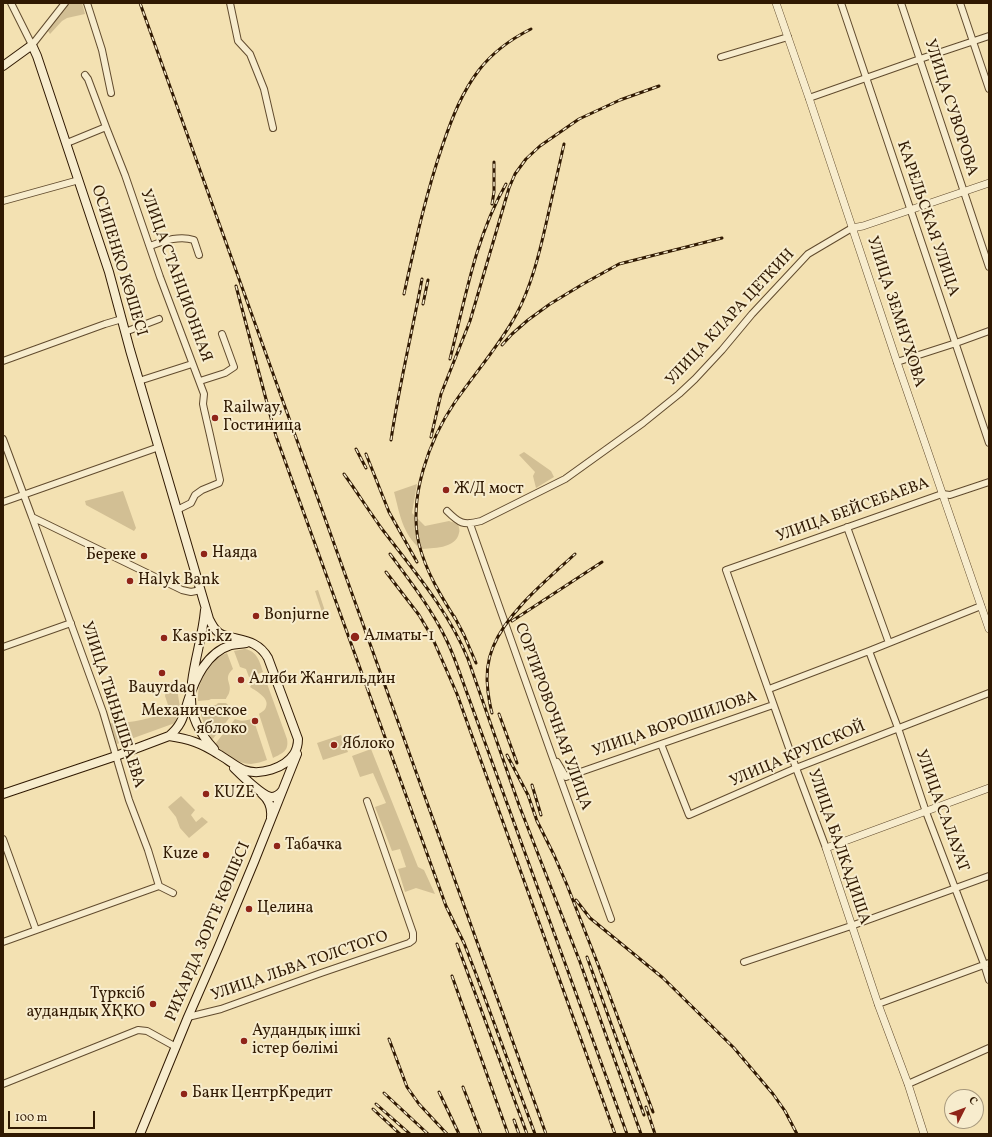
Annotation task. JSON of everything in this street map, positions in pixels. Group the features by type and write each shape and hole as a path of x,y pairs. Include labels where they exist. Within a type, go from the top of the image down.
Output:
{"main road":[{"path":"3,66 32,45"},
{"name":"ОСИПЕНКО КӨШЕСІ","path":"32,45 67,143 109,272 205,608"},
{"path":"169,736 190,739 245,770 267,770 279,766 291,758 297,747 298,739 265,652 251,642 217,632 209,619 205,608"},
{"path":"205,608 191,692 191,709 195,722 207,741 218,754 266,798 270,804 272,814 270,822"},
{"path":"3,794 116,756 169,736 181,724 196,678 210,658 230,646 251,642"},
{"name":"РИХАРДА ЗОРГЕ КӨШЕСІ","path":"140,1134 283,791 298,752 298,739"},
{"path":"256,788 273,797 279,795 283,791"}],"street":[{"name":"ОСИПЕНКО КӨШЕСІ","path":"11,3 32,45"},
{"path":"32,45 65,3"},
{"path":"87,3 102,50 111,93"},
{"path":"230,3 238,41 250,54 253,61 264,89 273,128"},
{"name":"УЛИЦА ЗЕМНУХОВА","path":"776,3 989,629"},
{"name":"КАРЕЛЬСКАЯ УЛИЦА","path":"840,3 989,443"},
{"name":"УЛИЦА СУВОРОВА","path":"901,3 989,267"},
{"path":"960,3 989,89"},
{"path":"809,98 989,36"},
{"path":"721,57 788,37"},
{"name":"УЛИЦА СТАНЦИОННАЯ","path":"85,74 125,175 141,223 204,394 203,404 219,482 195,495 191,503 178,510"},
{"path":"67,143 106,128"},
{"path":"3,201 79,180"},
{"path":"852,228 863,226 989,183"},
{"name":"УЛИЦА КЛАРА ЦЕТКИН","path":"470,524 481,521 566,479 643,424 680,394 695,379 752,314 808,254 852,228"},
{"path":"150,246 175,238 190,239 194,240 199,255"},
{"path":"3,361 122,319"},
{"path":"125,332 158,319"},
{"path":"897,362 989,331"},
{"path":"200,382 225,373 234,367 222,334"},
{"path":"139,381 192,364"},
{"path":"3,439 24,495"},
{"path":"3,502 159,447"},
{"name":"УЛИЦА БЕЙСЕБАЕВА","path":"726,570 942,494 950,494 989,482"},
{"name":"УЛИЦА ТЫНЫШБАЕВА","path":"24,495 103,712 129,800 148,850 159,886"},
{"path":"447,511 461,523 470,524"},
{"path":"32,517 182,590 191,592 201,590"},
{"name":"СОРТИРОВОЧНАЯ УЛИЦА","path":"470,524 611,919"},
{"path":"847,527 889,643"},
{"name":"УЛИЦА БАЛКАДИША","path":"726,570 826,848 851,926 908,1084 924,1134"},
{"name":"УЛИЦА ВОРОШИЛОВА","path":"769,689 981,606"},
{"path":"3,648 71,623"},
{"name":"УЛИЦА САЛАУАТ","path":"869,651 955,889 987,964 989,980"},
{"name":"УЛИЦА КРУПСКОЙ","path":"661,744 689,815 796,768 989,693"},
{"name":"УЛИЦА ВОРОШИЛОВА","path":"551,753 566,776 773,704"},
{"path":"826,848 989,788"},
{"name":"УЛИЦА ЛЬВА ТОЛСТОГО","path":"188,1017 221,1009 409,943 413,940 413,933 367,801"},
{"path":"3,839 36,930"},
{"path":"744,962 851,926 989,876"},
{"path":"3,942 159,886 173,893"},
{"path":"878,1004 987,964"},
{"path":"3,1084 138,1030 147,1031 176,1047"},
{"path":"908,1084 989,1048"}],"shaded area":[{"path":"68,3 82,3 85,14 67,18 62,21 50,34 48,31"},
{"path":"524,452 551,471 554,477 536,488 533,476 535,472 519,455"},
{"path":"417,484 412,513 425,526 449,521 458,524 459,532 457,538 449,545 437,548 420,549 405,530 394,492"},
{"path":"123,491 136,528 134,531 86,505 85,501"},
{"path":"318,590 328,620 325,621 315,591"},
{"path":"245,649 249,650 255,655 263,672 249,677 246,669 240,667 234,651"},
{"path":"227,653 233,669 228,676 230,690 226,699 198,701 199,686 205,672 214,661"},
{"path":"265,678 287,739 286,749 280,755 273,758 259,714 264,710 267,704 262,695 250,687 253,682"},
{"path":"168,682 176,683 180,707 175,723 117,744 110,723 122,723 154,717 166,712 169,708 165,696"},
{"path":"218,703 226,703 228,705 230,717 212,740 205,727 198,706 216,705"},
{"path":"253,718 267,760 246,764 231,757 215,744 235,719 244,721"},
{"path":"341,735 348,752 323,760 317,743"},
{"path":"371,749 418,867 424,870 435,894 416,888 405,892 398,869 406,867 400,849 392,851 375,807 386,803 373,773 360,777 352,756"},
{"path":"181,796 195,810 191,815 196,822 202,817 208,822 189,838 180,828 176,817 168,807"}],"railway":[{"path":"140,3 546,1134"},
{"path":"404,294 431,181 446,134 467,87 490,57 516,37 531,29"},
{"path":"431,437 441,394 470,321 509,188 515,174 526,159 540,146 579,119 620,100 659,86"},
{"path":"456,620 430,574 419,544 416,526 416,508 423,470 429,452 446,417 455,402 502,338 516,315 526,293 534,271 564,144"},
{"path":"492,204 494,192 494,162"},
{"path":"450,359 466,292 486,226 506,184"},
{"path":"502,345 528,320 550,304 619,264 722,238"},
{"path":"391,440 422,279"},
{"path":"423,304 428,280"},
{"path":"236,286 276,436 446,906 464,943 535,1134"},
{"path":"356,449 366,468"},
{"path":"366,454 389,512 417,562"},
{"path":"344,474 382,529 430,591 460,641 468,659 519,805 580,962 641,1134"},
{"path":"390,554 434,616 453,655 627,1134"},
{"path":"492,713 487,686 487,675 489,658 499,634 529,597 575,554"},
{"path":"512,621 602,562"},
{"path":"386,572 419,615 432,637 457,694 615,1134"},
{"path":"454,616 476,663"},
{"path":"499,714 517,763"},
{"path":"507,755 528,795 537,821 567,885 653,1112"},
{"path":"532,785 541,815"},
{"path":"576,900 590,918 663,978 734,1048 773,1094 785,1111 797,1134"},
{"path":"457,944 527,1134"},
{"path":"587,957 644,1115"},
{"path":"452,976 508,1134"},
{"path":"389,1039 407,1087 419,1104 447,1134"},
{"path":"463,1087 481,1134"},
{"path":"439,1092 459,1134"},
{"path":"384,1093 428,1134"},
{"path":"376,1104 410,1134"},
{"path":"646,1107 655,1134"},
{"path":"373,1109 400,1134"},
{"path":"514,1120 519,1134"}],"place":[{"name":"Railway, Гостиница","path":"215,418"},
{"name":"Ж/Д мост","path":"446,490"},
{"name":"Наяда","path":"204,554"},
{"name":"Береке","path":"144,556"},
{"name":"Halyk Bank","path":"130,581"},
{"name":"Bonjurne","path":"256,616"},
{"name":"Алматы-1","path":"355,637"},
{"name":"Kaspi.kz","path":"164,638"},
{"name":"Bauyrdaq","path":"162,673"},
{"name":"Алиби Жангильдин","path":"241,680"},
{"name":"Механическое яблоко","path":"255,721"},
{"name":"Яблоко","path":"334,745"},
{"name":"KUZE","path":"206,794"},
{"name":"Табачка","path":"277,846"},
{"name":"Kuze","path":"206,855"},
{"name":"Целина","path":"249,909"},
{"name":"Түрксіб аудандық ХҚКО","path":"153,1004"},
{"name":"Аудандық ішкі істер бөлімі","path":"244,1041"},
{"name":"Банк ЦентрКредит","path":"184,1094"}]}
